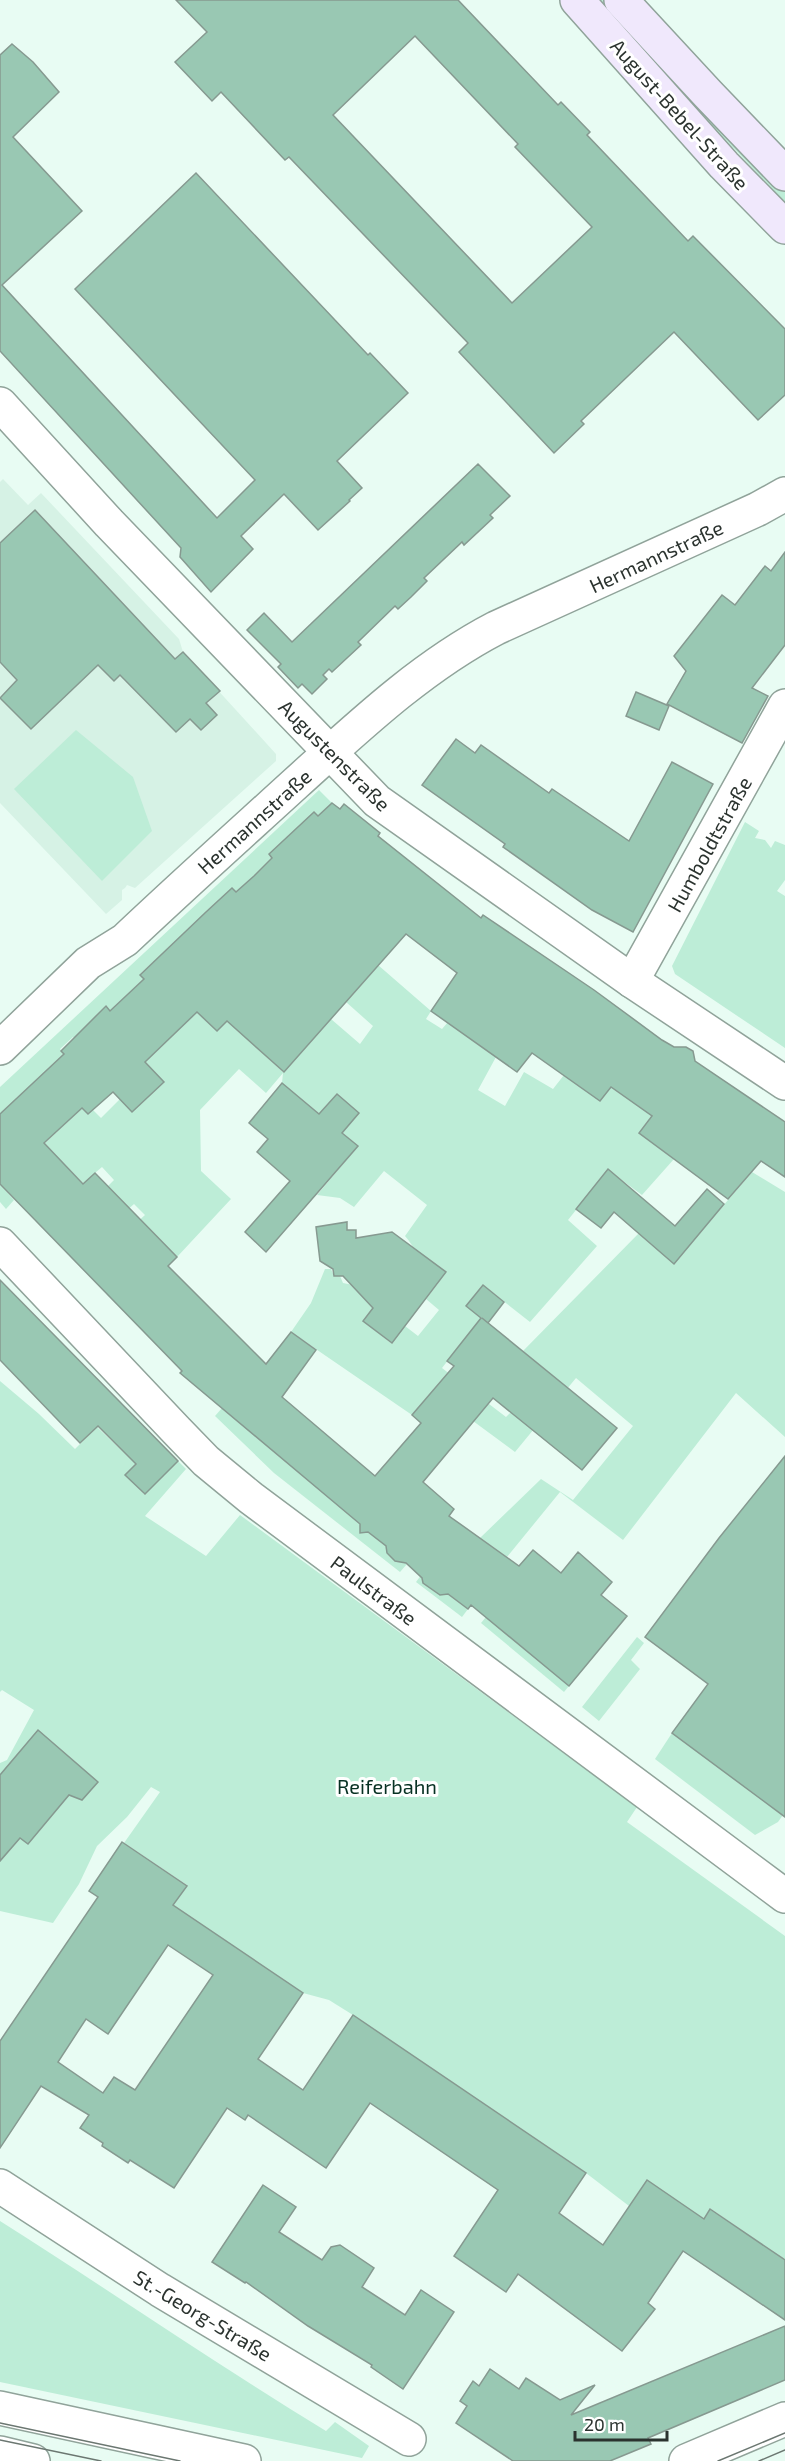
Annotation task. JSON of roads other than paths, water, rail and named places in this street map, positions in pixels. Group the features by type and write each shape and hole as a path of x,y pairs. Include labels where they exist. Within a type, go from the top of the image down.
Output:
{"main road":[{"name":"August-Bebel-Straße","path":"577,0 724,165 785,227"},
{"name":"August-Bebel-Straße","path":"621,0 785,174"}],"street":[{"name":"Augustenstraße","path":"0,404 110,523 377,801 632,981 785,1083"},
{"name":"Hermannstraße","path":"0,1048 88,963 124,940 329,753 423,673 462,646 496,628 747,514 785,494"},
{"name":"Humboldtstraße","path":"632,981 785,706"},
{"name":"Paulstraße","path":"0,1244 206,1461 242,1491 785,1896"},
{"name":"St.-Georg-Straße","path":"0,2186 160,2290 409,2439"},
{"path":"0,2408 244,2461"},
{"path":"686,2461 785,2419"},
{"path":"0,2453 33,2461"}],"tram line":[{"path":"0,2423 180,2461"},
{"path":"718,2461 785,2433"},
{"path":"0,2440 101,2461"},
{"path":"759,2461 785,2450"}],"park label":[{"name":"Reiferbahn","path":"387,1786"}]}
